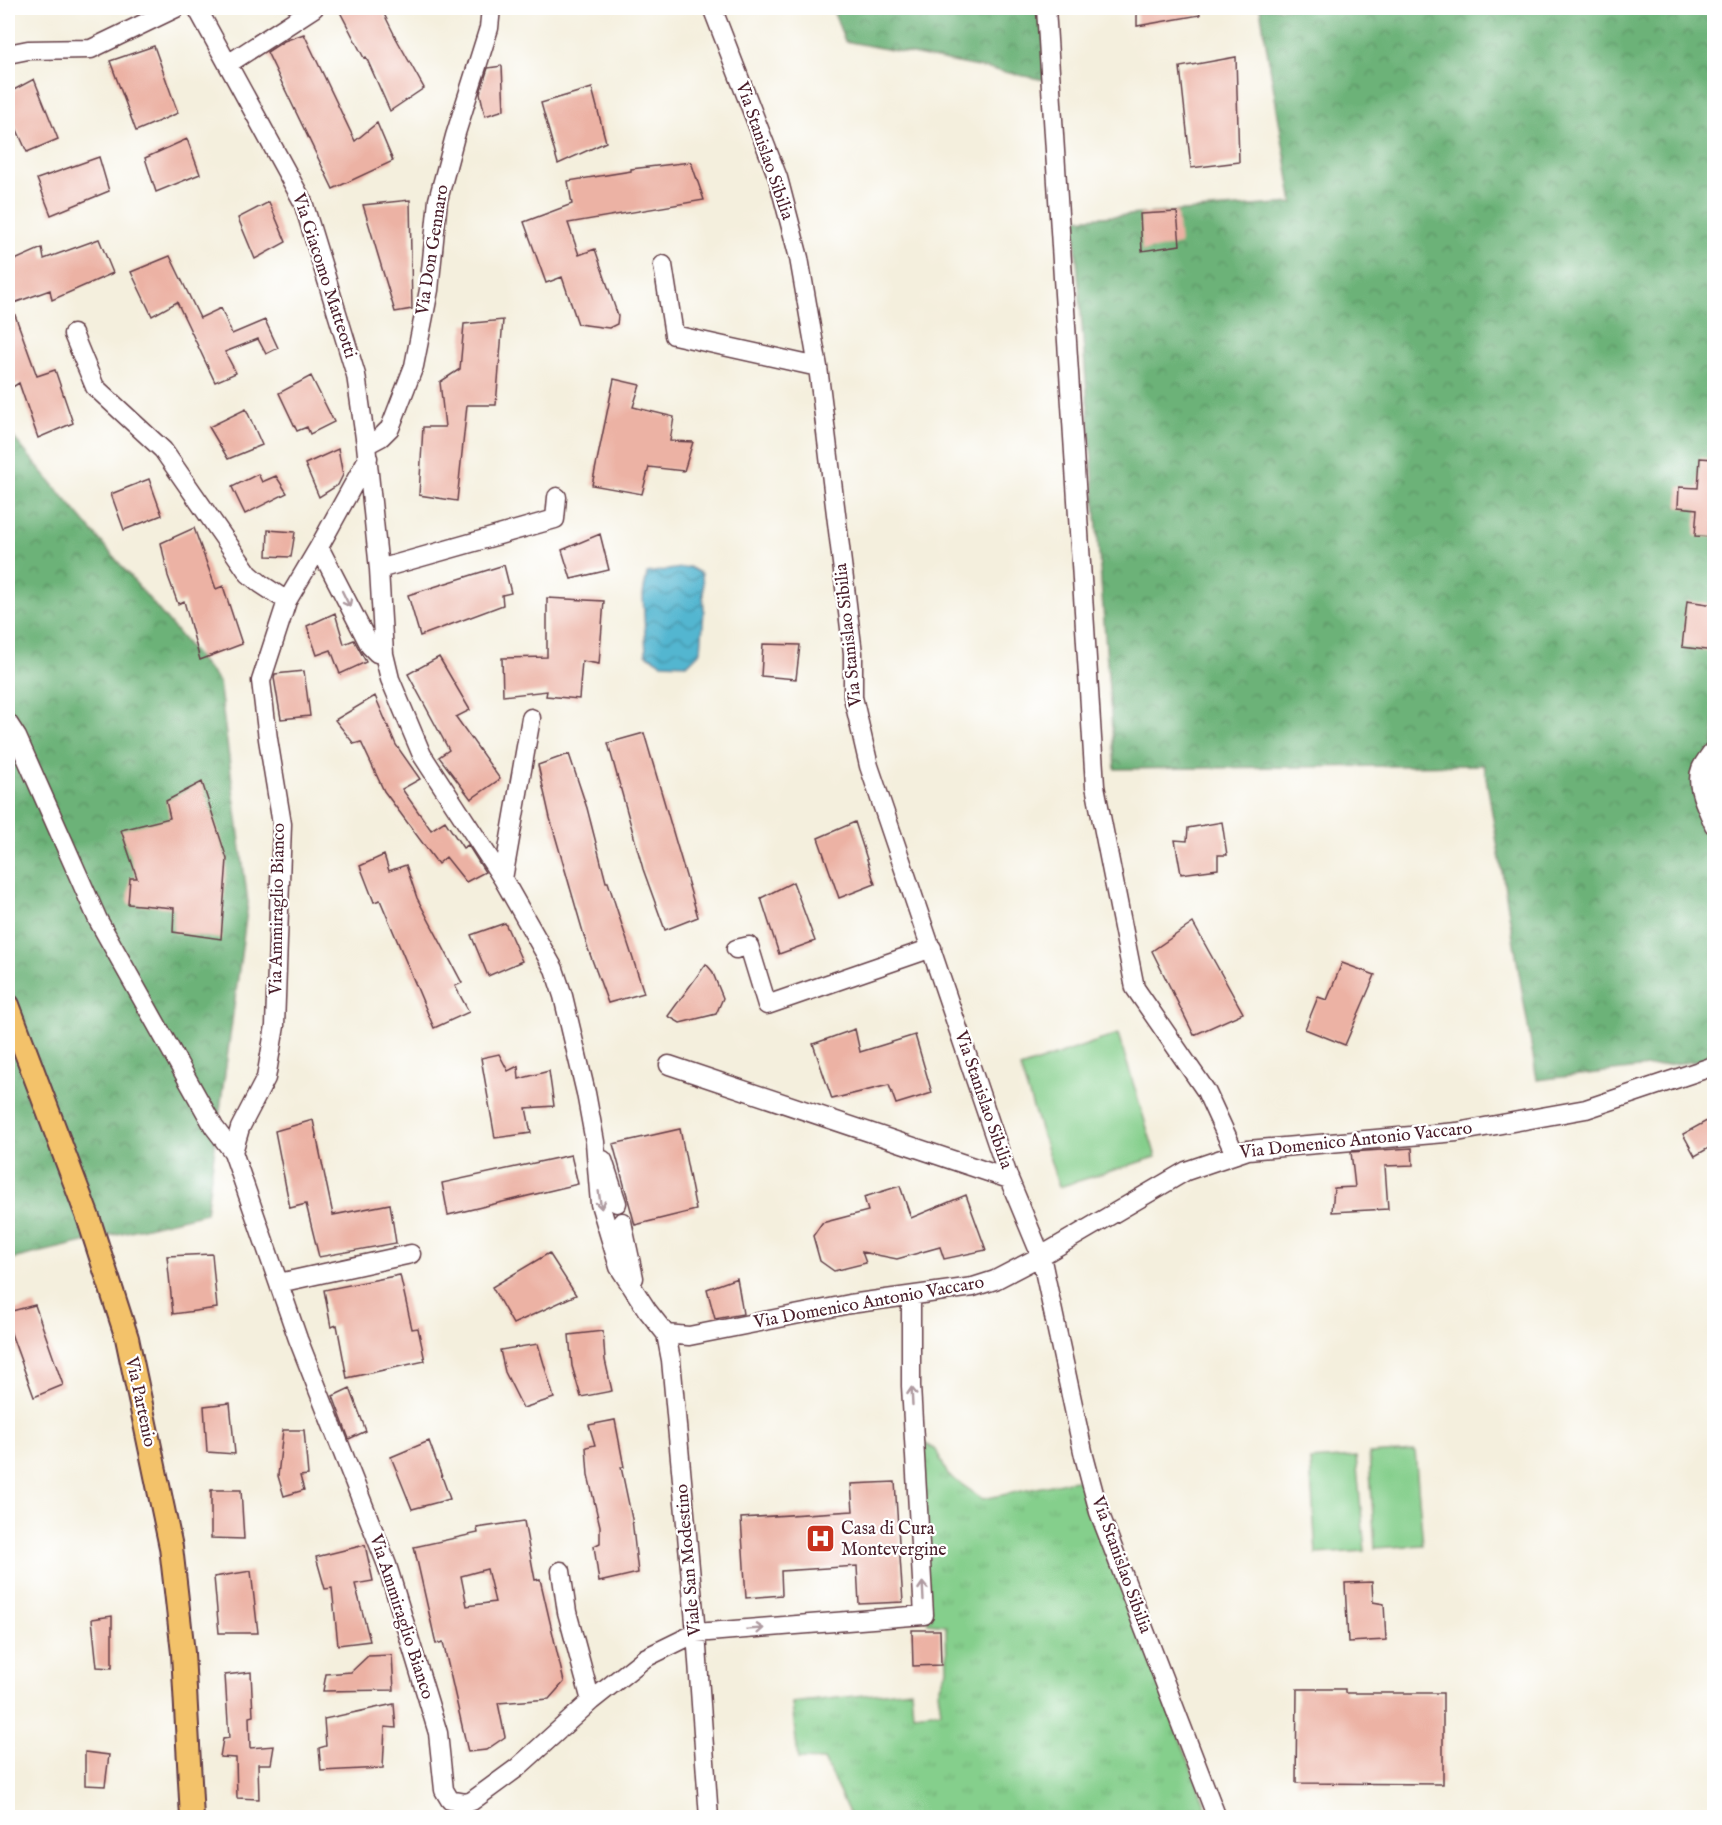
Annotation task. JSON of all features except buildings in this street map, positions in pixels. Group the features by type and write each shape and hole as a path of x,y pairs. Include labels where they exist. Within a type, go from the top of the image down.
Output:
{"main road":[{"name":"Via Partenio","path":"8,1005 89,1220 127,1338 171,1547 183,1653 192,1818"}],"street":[{"path":"8,54 28,50 91,49 176,8"},
{"name":"Via Giacomo Matteotti","path":"197,8 303,202 356,375 374,516 384,654 390,679 422,755 503,879 554,969 563,996 595,1142 600,1204 619,1267 647,1310"},
{"path":"228,64 314,8"},
{"name":"Via Don Gennaro","path":"367,452 390,428 414,366 429,290 438,200 455,136 489,28 491,8"},
{"path":"1046,8 1095,786 1135,988 1206,1091 1235,1154"},
{"name":"Via Stanislao Sibilia","path":"713,10 778,178 799,258 818,367 853,653 853,697 869,766 1009,1179 1041,1256 1084,1456 1099,1512 1217,1818"},
{"path":"663,265 674,335 818,367"},
{"path":"73,334 95,387 163,450 249,573 287,601"},
{"name":"Via Ammiraglio Bianco","path":"233,1152 240,1128 266,1078 275,1026 282,824 261,681 287,601 338,513 367,452"},
{"path":"379,568 555,519 557,497"},
{"path":"338,513 354,510 374,516"},
{"path":"319,547 370,646 377,653 384,654"},
{"path":"503,879 531,718"},
{"name":"Via Ammiraglio Bianco","path":"8,723 17,736 98,920 214,1126 233,1152 298,1339 387,1565 438,1733 444,1790 450,1800 466,1803 472,1801 517,1768 591,1701 645,1658 696,1633"},
{"path":"1714,748 1701,768 1699,777 1700,787 1714,825"},
{"path":"736,949 749,946 768,1005 932,948"},
{"path":"669,1065 1009,1179"},
{"name":"Via Domenico Antonio Vaccaro","path":"666,1334 689,1336 850,1304 973,1287 994,1280 1041,1256 1186,1171 1248,1149 1457,1132 1586,1109 1714,1066"},
{"path":"214,1126 240,1128"},
{"name":"Via Giacomo Matteotti","path":"595,1142 606,1167 617,1203"},
{"path":"622,1222 631,1269 647,1310"},
{"path":"279,1283 411,1254"},
{"path":"696,1633 924,1616 911,1386 911,1297"},
{"name":"Viale San Modestino","path":"647,1310 666,1334 671,1360 696,1633 709,1818"},
{"path":"561,1571 567,1612 591,1701"}],"green space":[{"path":"832,8 1048,8 1045,80 845,41"},
{"path":"1260,8 1714,8 1714,1057 1708,1060 1537,1080 1484,765 1115,769 1074,219 1293,203"},
{"path":"8,431 219,682 248,903 206,1213 8,1260"},
{"path":"1118,1034 1156,1157 1059,1187 1020,1068"},
{"path":"920,1440 936,1450 948,1475 983,1499 1080,1479 1210,1817 851,1817 824,1760 798,1759 792,1703 911,1690 913,1714 941,1711 938,1691 947,1670 946,1625 928,1623 918,1456"},
{"path":"1415,1451 1423,1545 1375,1548 1369,1454"},
{"path":"1356,1457 1365,1551 1316,1554 1310,1460"}],"water":[{"path":"689,567 702,574 704,610 701,651 688,664 661,663 646,654 643,595 647,573"}],"place":[{"name":"Casa di Cura Montevergine","path":"820,1539"}]}
